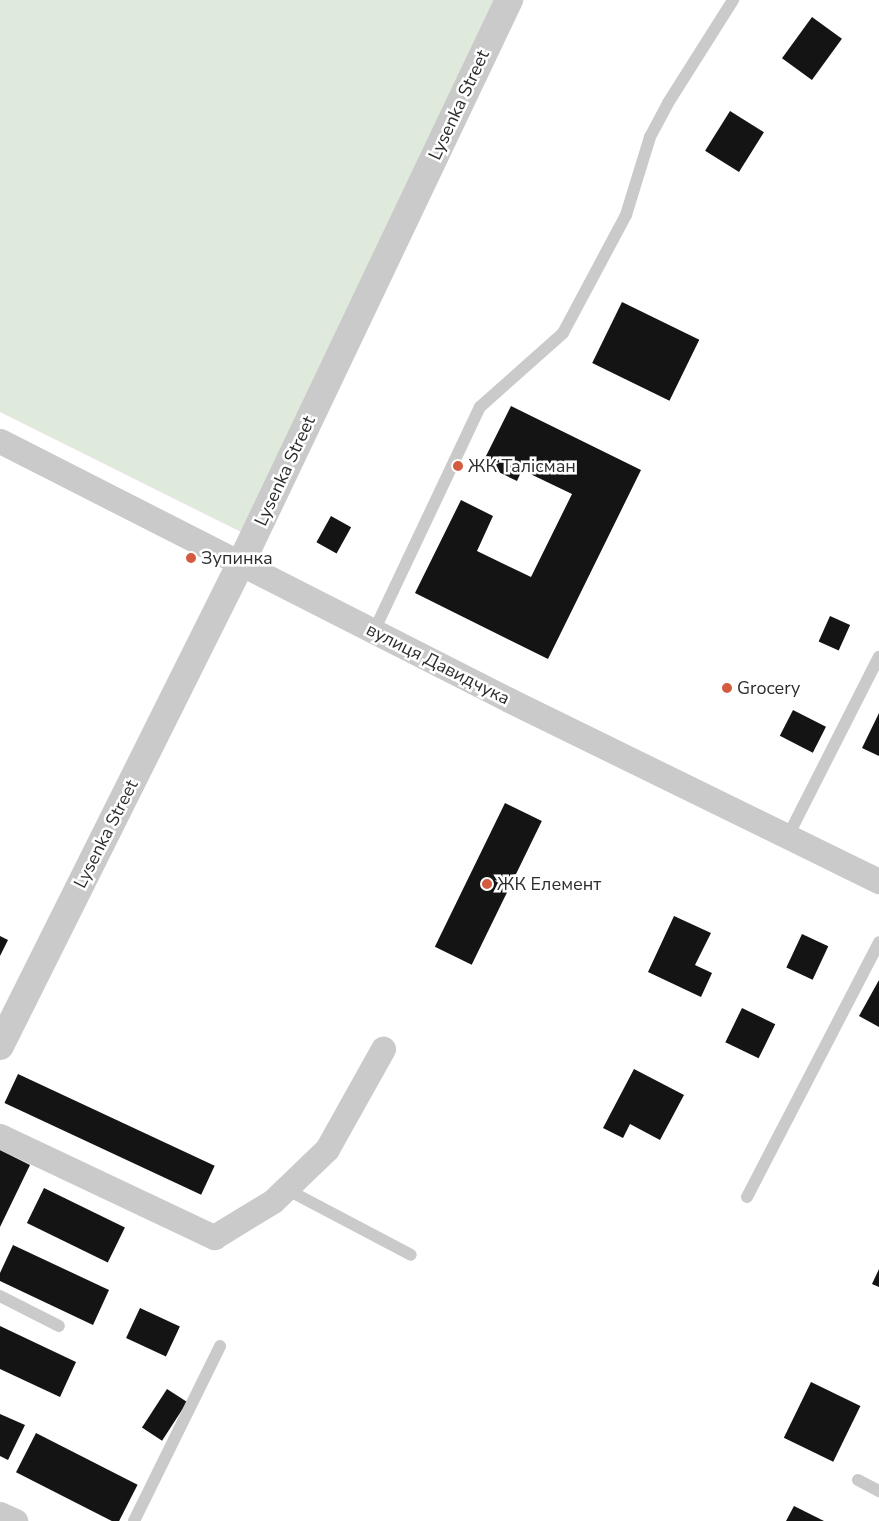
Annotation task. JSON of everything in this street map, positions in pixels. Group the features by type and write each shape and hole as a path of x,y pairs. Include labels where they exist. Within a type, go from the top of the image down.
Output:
{"street":[{"name":"Lysenka Street","path":"0,1046 242,563 510,0"},
{"name":"вулиця Давидчука","path":"0,441 508,700 879,881"},
{"path":"0,1136 214,1237 273,1201 327,1149 383,1049"},
{"path":"0,1514 15,1521"}],"lane":[{"path":"374,631 480,407 563,333 626,215 650,137 668,103 733,0"},
{"path":"788,836 879,657"},
{"path":"747,1197 879,942"},
{"path":"286,1189 411,1255"},
{"path":"0,1296 59,1326"},
{"path":"134,1521 220,1346"},
{"path":"858,1480 879,1491"}],"shaded area":[{"path":"0,0 496,0 251,537 0,412"}],"building":[{"path":"812,17 842,39 812,80 782,58"},
{"path":"730,111 764,132 739,172 705,151"},
{"path":"622,302 699,340 669,401 592,363"},
{"path":"511,406 641,470 548,659 415,593 461,500 493,516 477,551 531,577 572,494 522,470 517,481 482,464"},
{"path":"331,516 351,527 337,553 316,542"},
{"path":"830,616 850,625 839,651 819,642"},
{"path":"793,710 826,727 813,753 780,736"},
{"path":"879,713 879,756 862,748"},
{"name":"ЖК Елемент","path":"505,803 542,821 472,965 435,947"},
{"path":"674,916 711,933 695,965 712,973 701,997 648,972"},
{"path":"802,934 828,946 813,980 786,968"},
{"path":"0,936 8,940 0,956"},
{"path":"879,980 879,1027 859,1016"},
{"path":"742,1008 775,1024 759,1058 725,1042"},
{"path":"634,1069 684,1095 660,1140 630,1124 623,1138 603,1128"},
{"path":"18,1074 215,1166 201,1195 4,1103"},
{"path":"0,1150 30,1165 0,1227"},
{"path":"44,1188 125,1227 108,1263 27,1223"},
{"path":"13,1245 109,1290 93,1325 0,1281 0,1273"},
{"path":"879,1269 879,1287 872,1284"},
{"path":"140,1308 180,1327 166,1357 126,1338"},
{"path":"0,1326 76,1362 60,1397 0,1369"},
{"path":"811,1382 860,1406 833,1462 784,1438"},
{"path":"167,1389 187,1402 162,1441 142,1428"},
{"path":"0,1414 25,1425 8,1460 0,1456"},
{"path":"36,1433 138,1485 119,1521 112,1521 16,1472"},
{"path":"794,1506 824,1521 786,1521"}],"place":[{"name":"ЖК Талiсман","path":"458,466"},
{"name":"Зупинка","path":"191,558"},
{"name":"Grocery","path":"727,688"},
{"name":"ЖК Елемент","path":"487,884"}]}
